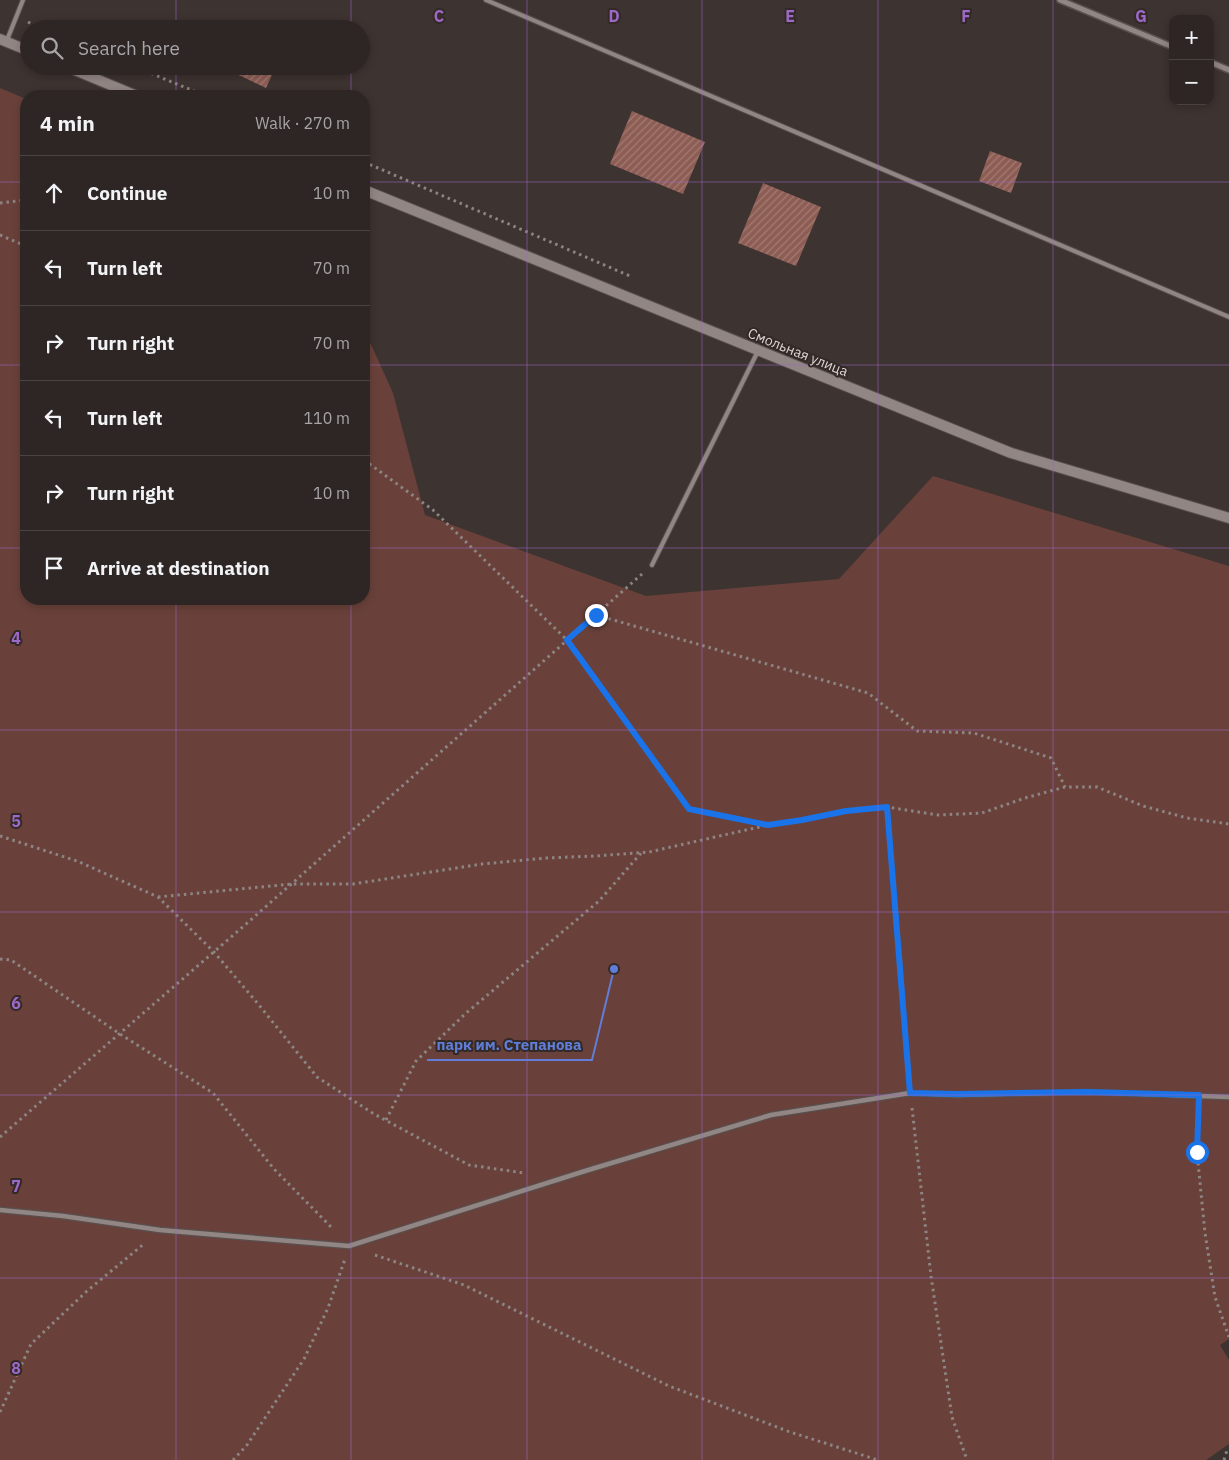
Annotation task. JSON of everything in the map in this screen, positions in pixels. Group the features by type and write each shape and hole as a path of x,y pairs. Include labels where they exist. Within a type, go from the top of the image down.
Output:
{"main road":[{"path":"3,40 20,47"},
{"path":"87,75 123,90"},
{"name":"Смольная улица","path":"370,192 1011,453 1229,518"}],"street":[{"path":"1060,0 1169,45"},
{"path":"1214,64 1229,70"},
{"path":"0,1210 63,1216 160,1230 349,1246 771,1115 910,1093 1086,1092 1229,1097"}],"lane":[{"path":"3,40 23,0"},
{"path":"486,0 1229,317"},
{"path":"652,565 758,350"}],"path":[{"path":"156,75 192,90"},
{"path":"370,165 636,278"},
{"path":"0,203 20,201"},
{"path":"0,235 20,243"},
{"path":"370,464 433,510 567,640 689,809 768,825"},
{"path":"0,1138 292,884 652,565"},
{"path":"596,615 868,693 917,732 974,733 1051,758 1066,787"},
{"path":"158,897 292,884 353,884 482,864 649,852 768,825 846,811 887,807 938,815 982,813 1025,798 1066,787 1097,786 1143,806 1188,818 1229,824"},
{"path":"887,807 910,1093 931,1276 952,1417 968,1460"},
{"path":"0,836 77,861 158,897 214,952 317,1077 386,1120 469,1165 525,1173"},
{"path":"386,1120 416,1061 465,1014 599,901 642,852"},
{"path":"0,959 11,960 120,1034 212,1093 274,1169 349,1246 464,1285 669,1386 790,1432 878,1460"},
{"path":"1199,1095 1197,1152 1206,1233 1215,1297 1229,1337"},
{"path":"0,1412 31,1344 87,1291 160,1230"},
{"path":"233,1460 247,1445 304,1359 328,1308 349,1246"},
{"path":"1224,1460 1227,1450"}],"shaded area":[{"path":"0,88 20,96 20,605 370,605 370,342 393,393 425,515 646,596 839,579 933,476 1229,566 1229,1339 1220,1345 1229,1360 1229,1444 1206,1460 0,1460"}],"building":[{"path":"239,75 272,75 266,88"},
{"path":"632,111 705,142 683,194 610,164"},
{"path":"990,151 1022,163 1011,193 979,181"},
{"path":"763,183 821,207 796,266 738,243"}],"place":[{"name":"парк им. Степанова","path":"614,969"}],"route":[{"path":"596,615 567,640 689,809 768,825 846,811 887,807 910,1093 1086,1092 1199,1095 1197,1152"}]}
